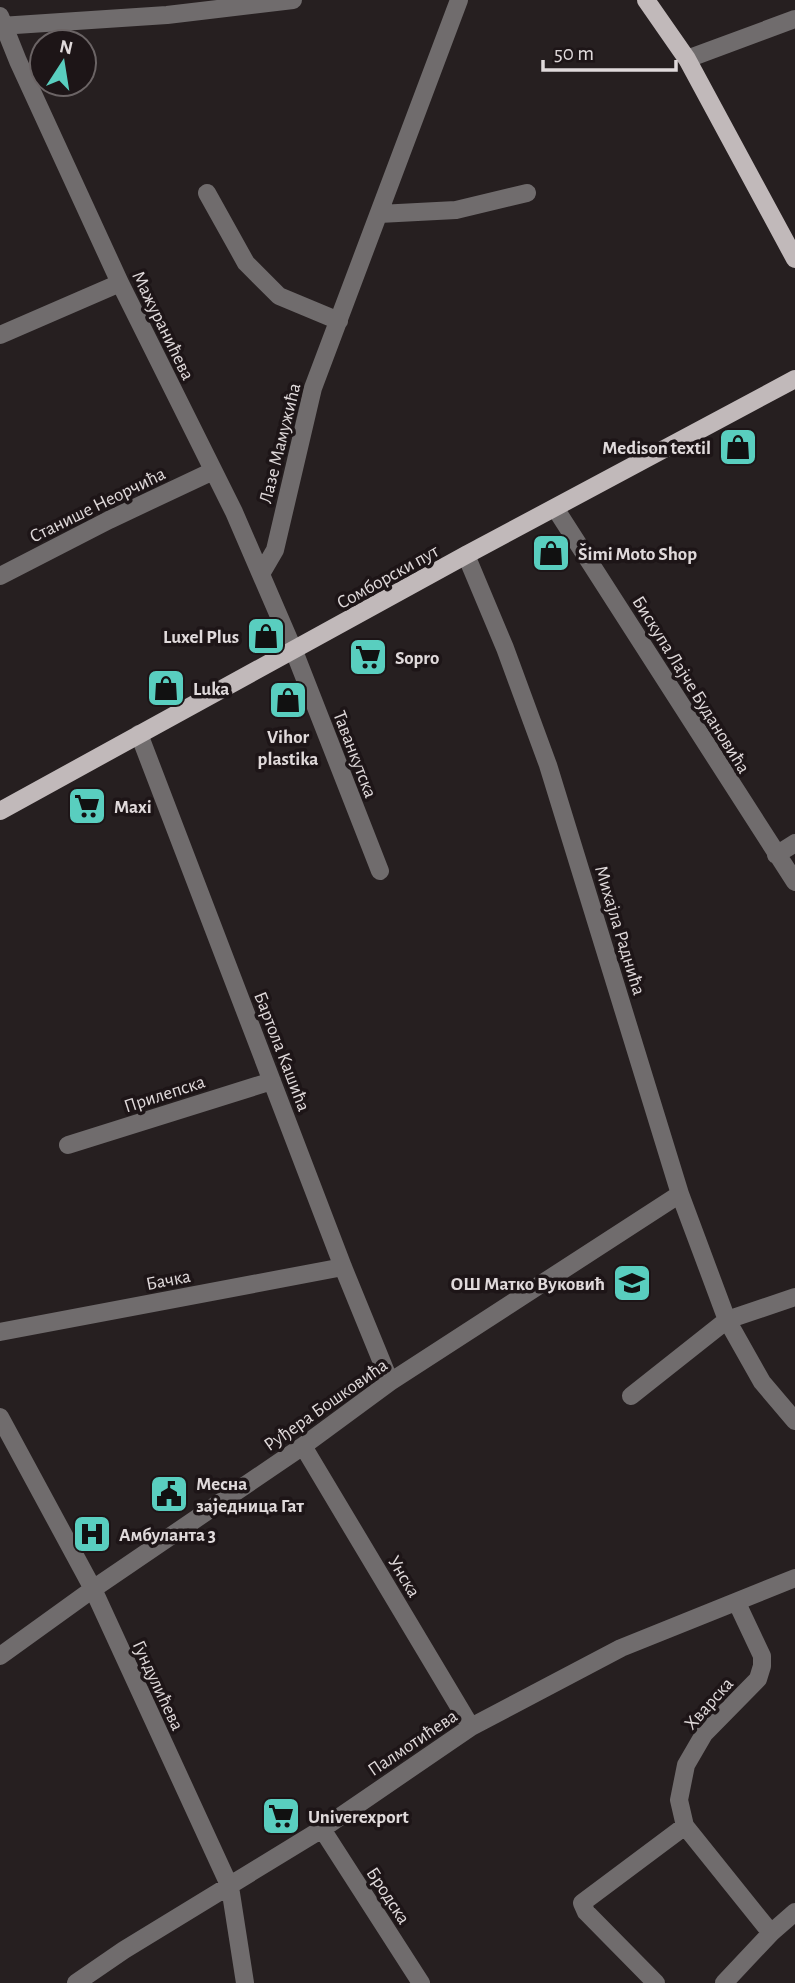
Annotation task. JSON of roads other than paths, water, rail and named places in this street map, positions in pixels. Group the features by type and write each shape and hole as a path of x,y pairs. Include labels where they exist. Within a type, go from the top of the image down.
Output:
{"main road":[{"path":"646,0 688,59 795,259"},
{"name":"Сомборски пут","path":"0,811 795,379"}],"street":[{"path":"1,23 167,15 293,0"},
{"name":"Лазе Мамужића","path":"261,574 275,550 313,388 459,0"},
{"path":"688,59 795,19"},
{"name":"Мажуранићева","path":"1,23 120,283 234,512 294,652"},
{"path":"207,193 246,262 279,296 339,321"},
{"path":"379,214 456,210 527,193"},
{"path":"0,335 120,283"},
{"name":"Станише Неорчића","path":"0,576 213,471"},
{"name":"Бискупа Лајче Будановића","path":"555,508 795,882"},
{"name":"Михајла Раднића","path":"467,555 548,765 680,1194 727,1320 762,1382 795,1422"},
{"name":"Таванкутска","path":"294,652 380,871"},
{"name":"Бартола Кашића","path":"139,734 343,1267 390,1382"},
{"path":"776,855 795,844"},
{"name":"Прилепска","path":"68,1145 272,1081"},
{"name":"Руђера Бошковића","path":"0,1656 303,1446 390,1382 680,1194"},
{"name":"Бачка","path":"0,1332 343,1267"},
{"path":"631,1396 727,1320 795,1297"},
{"name":"Гундулићева","path":"0,1418 93,1589 230,1887 245,1983"},
{"name":"Унска","path":"303,1446 471,1727"},
{"name":"Палмотићева","path":"76,1983 124,1950 322,1829 471,1727 621,1648 795,1578"},
{"name":"Хварска","path":"685,1826 679,1800 686,1765 704,1734 758,1679 762,1666 762,1656 737,1603"},
{"path":"656,1983 586,1912 582,1903 685,1826 771,1933"},
{"name":"Бродска","path":"322,1829 421,1983"},
{"path":"724,1983 771,1933 795,1912"}],"place":[{"name":"Medison textil","path":"738,447"},
{"name":"Šimi Moto Shop","path":"551,553"},
{"name":"Luxel Plus","path":"266,636"},
{"name":"Sopro","path":"368,657"},
{"name":"Luka","path":"166,688"},
{"name":"Vihor plastika","path":"288,700"},
{"name":"Maxi","path":"87,806"},
{"name":"ОШ Матко Вуковић","path":"632,1283"},
{"name":"Месна заједница Гат","path":"169,1494"},
{"name":"Амбуланта 3","path":"92,1534"},
{"name":"Univerexport","path":"281,1816"}]}
